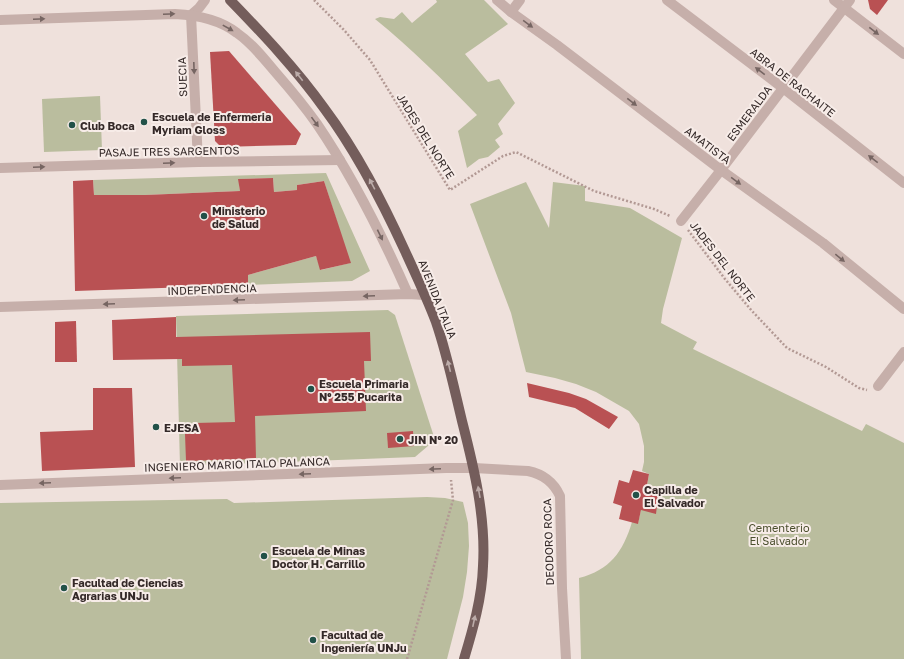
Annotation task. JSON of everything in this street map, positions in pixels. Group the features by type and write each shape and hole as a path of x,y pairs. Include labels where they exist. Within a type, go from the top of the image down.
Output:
{"main road":[{"name":"AVENIDA ITALIA","path":"230,0 277,49 324,108 350,147 391,221 436,322 447,358 474,468 480,498 483,534 484,565 479,602 464,659"}],"street":[{"path":"191,15 205,0"},
{"name":"AMATISTA","path":"497,0 721,170 823,243 904,309"},
{"path":"511,12 520,0"},
{"name":"ABRA DE RACHAITE","path":"667,0 783,88 904,183"},
{"path":"834,0 847,4 904,54"},
{"name":"ESMERALDA","path":"681,221 847,4"},
{"path":"0,20 175,14 191,15 214,20 237,33 253,47 316,123 340,160 362,199 380,233 408,294"},
{"name":"SUECIA","path":"191,15 198,162"},
{"name":"PASAJE TRES SARGENTOS","path":"0,168 198,162 340,160"},
{"name":"INDEPENDENCIA","path":"0,307 408,294 425,295"},
{"path":"878,386 904,352"},
{"name":"INGENIERO MARIO ITALO PALANCA","path":"0,485 474,468"},
{"name":"DEODORO ROCA","path":"474,468 534,472 548,480 557,489 560,496 562,588 566,659"}],"path":[{"name":"JADES DEL NORTE","path":"314,0 344,30 370,60 450,190 503,156 516,152 594,191 654,209 681,221 725,279 752,311 787,348 826,367 859,388 870,390 878,386"},
{"path":"407,659 453,500 450,468"}],"green space":[{"path":"436,0 484,0 508,24 465,54 488,82 499,79 515,103 498,124 503,134 495,140 500,147 488,157 479,159 467,168 458,131 477,115 427,65 375,19 380,17 394,19 402,12 412,23 437,2"},
{"name":"Club Boca","path":"100,96 102,150 44,152 42,99"},
{"path":"326,173 370,271 352,281 248,285 248,275 316,256 321,270 350,263 324,181 297,185 297,190 274,192 273,178 239,179 240,191 145,195 94,195 93,180"},
{"name":"Cementerio El Salvador","path":"526,182 549,228 553,182 585,186 585,201 630,208 682,238 663,309 661,323 697,342 693,349 862,431 866,424 904,443 904,659 581,659 579,578 590,575 599,570 614,558 624,542 632,522 638,523 641,510 658,488 647,485 649,474 642,471 644,462 644,446 639,424 629,411 596,392 576,384 526,372 511,313 470,204"},
{"path":"388,310 395,315 435,440 415,457 180,466 176,316"},
{"path":"427,497 445,498 463,502 468,523 469,546 467,572 463,597 447,659 0,659 0,503 227,499 234,503"}],"building":[{"path":"868,0 888,0 877,15 870,9"},
{"path":"229,51 301,134 296,145 221,147 215,141 210,52"},
{"name":"Ministerio de Salud","path":"273,178 274,192 297,190 297,185 324,181 351,263 320,270 316,256 248,275 248,285 75,291 73,181 93,180 94,195 145,195 240,191 238,179"},
{"name":"Escuela Primaria Nº 255 Pucarita","path":"176,317 176,337 370,332 371,361 364,361 366,411 255,416 256,459 186,461 185,434 196,433 195,423 235,422 232,365 182,366 182,359 113,360 112,320"},
{"path":"76,321 77,362 55,362 55,322"},
{"path":"527,383 569,393 586,399 618,417 609,429 575,408 529,397"},
{"name":"EJESA","path":"93,388 132,388 135,467 42,471 40,432 93,430"},
{"path":"413,431 414,446 388,448 387,433"},
{"name":"Capilla de El Salvador","path":"633,470 649,474 647,485 659,488 656,514 641,510 638,524 619,519 622,506 613,503 619,480 629,483"}],"place":[{"name":"Escuela de Enfermeria Myriam Gloss","path":"144,122"},
{"name":"Club Boca","path":"72,125"},
{"name":"Ministerio de Salud","path":"204,216"},
{"name":"Escuela Primaria Nº 255 Pucarita","path":"311,389"},
{"name":"EJESA","path":"156,427"},
{"name":"JIN Nº 20","path":"400,439"},
{"name":"Capilla de El Salvador","path":"636,495"},
{"name":"Escuela de Minas Doctor H. Carrillo","path":"264,556"},
{"name":"Facultad de Ciencias Agrarias UNJu","path":"64,588"},
{"name":"Facultad de Ingeniería UNJu","path":"313,640"}]}
